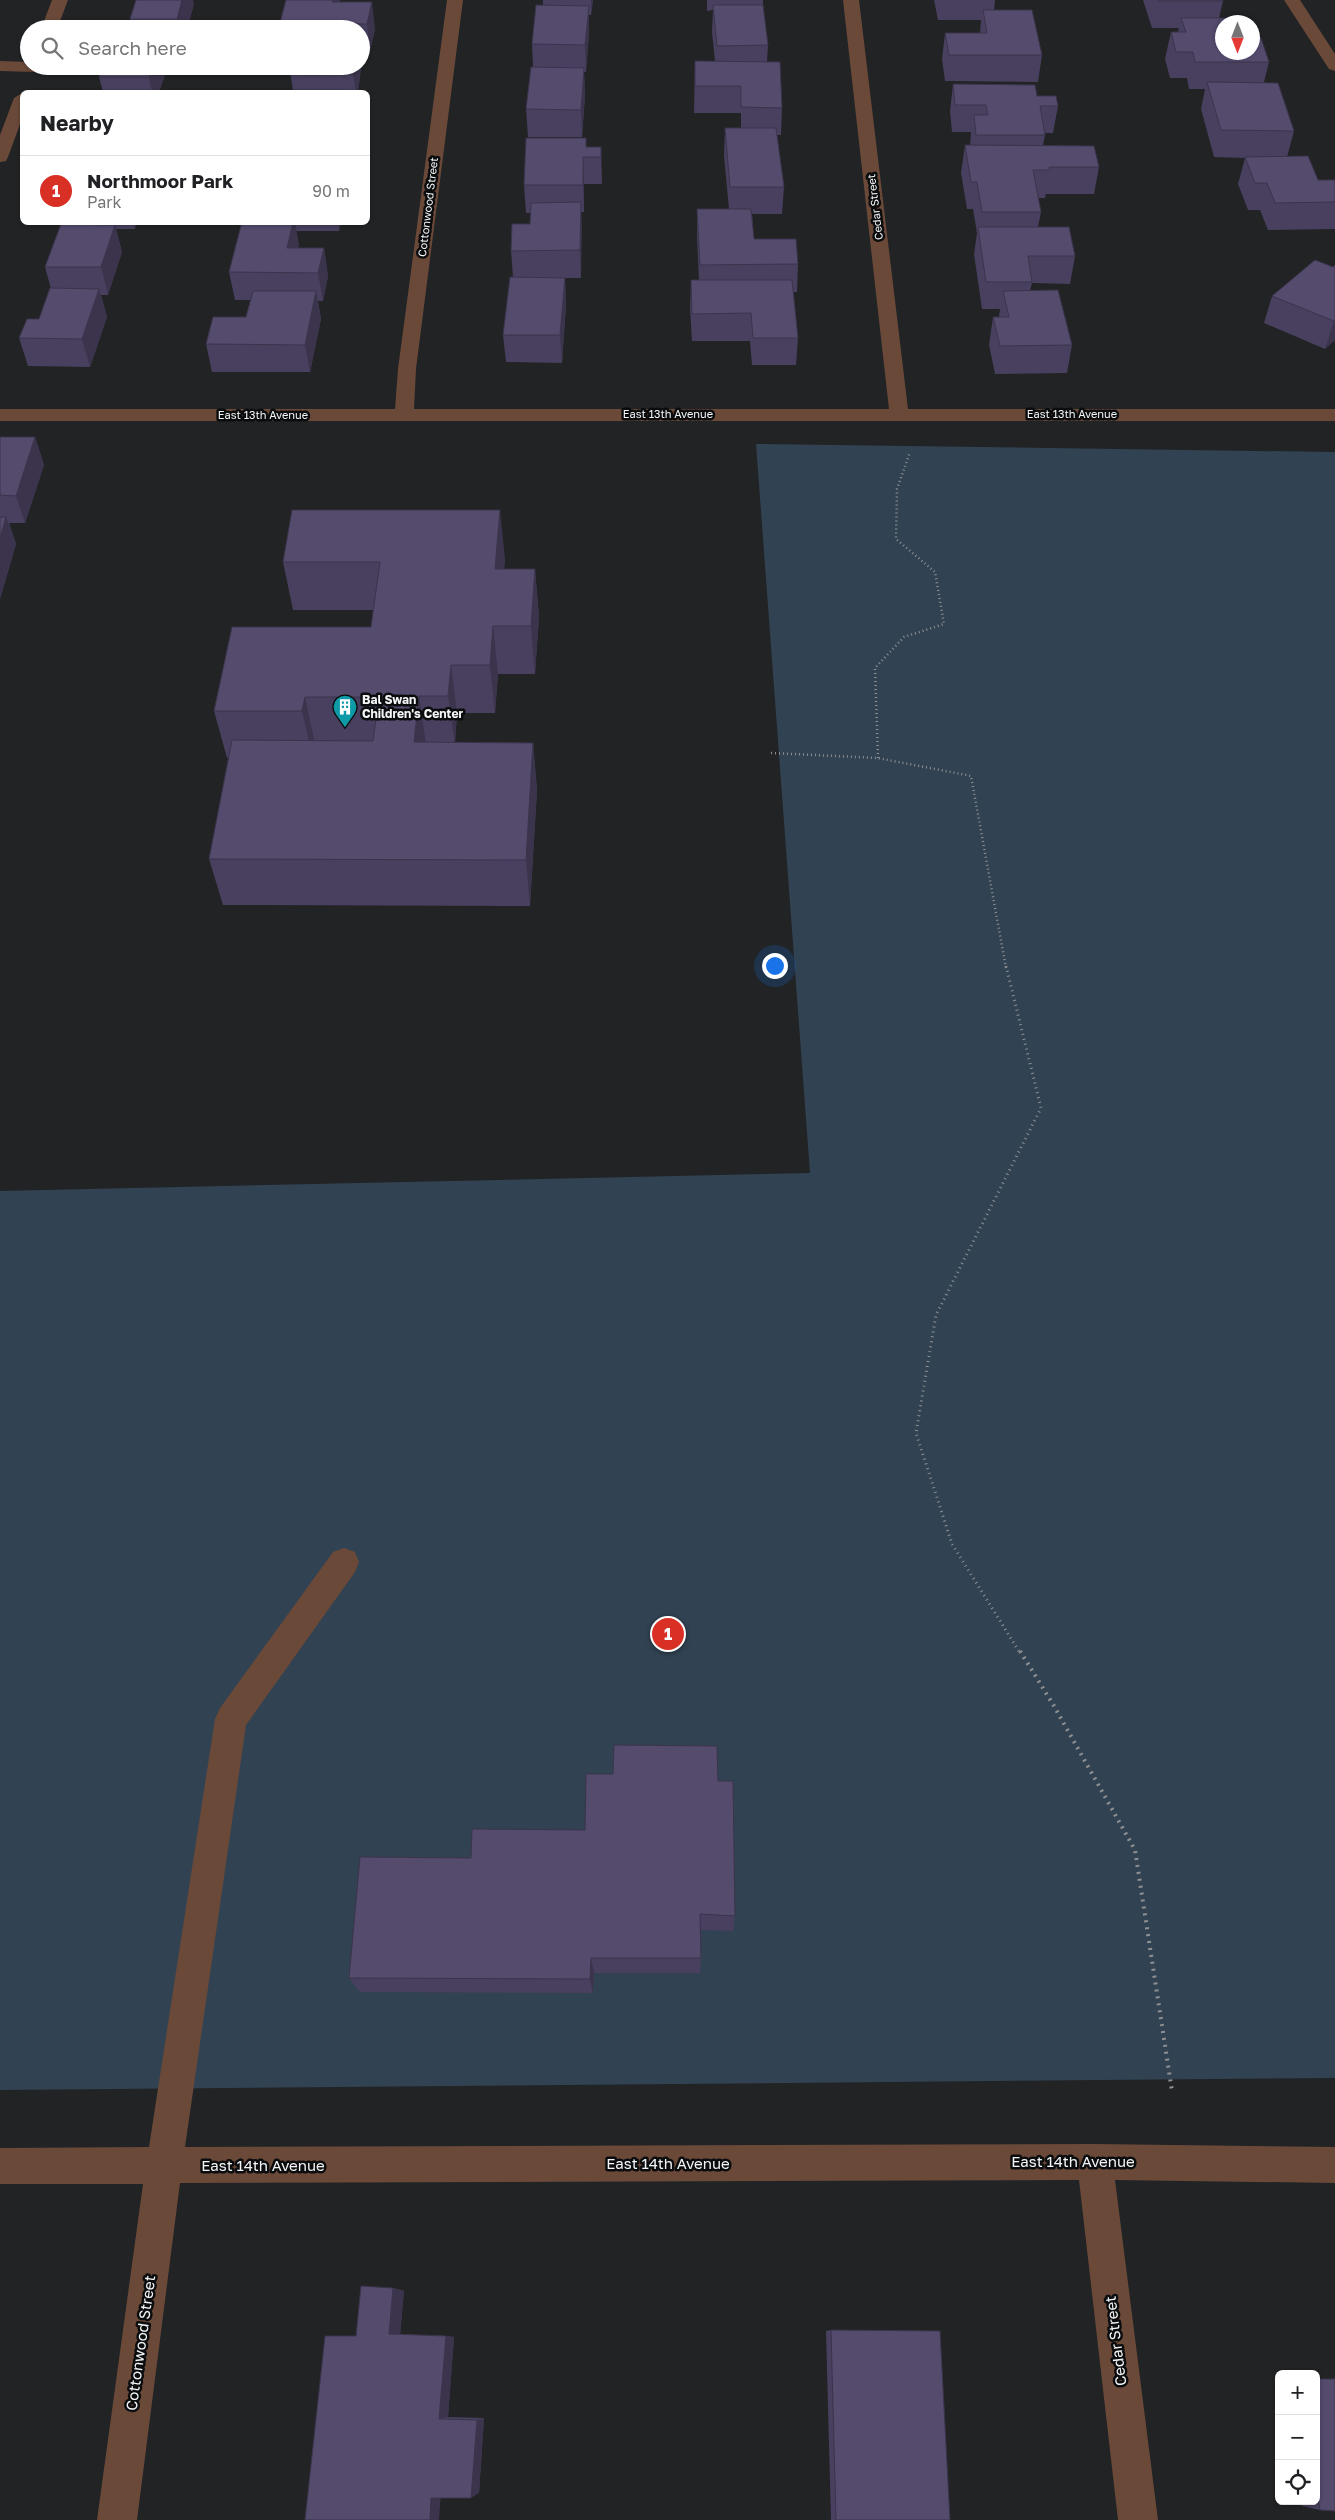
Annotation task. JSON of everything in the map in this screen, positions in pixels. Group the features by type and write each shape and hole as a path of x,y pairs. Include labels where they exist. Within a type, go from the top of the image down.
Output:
{"street":[{"path":"52,20 60,0"},
{"name":"Cottonwood Street","path":"404,415 407,369 455,0"},
{"name":"Cedar Street","path":"851,0 899,414"},
{"path":"1292,0 1335,66"},
{"path":"0,66 20,66"},
{"path":"26,90 32,75"},
{"path":"0,157 20,103"},
{"name":"East 13th Avenue","path":"0,415 1335,415"},
{"name":"Cottonwood Street","path":"117,2520 164,2166 231,1719 344,1562"},
{"name":"Cedar Street","path":"1095,2162 1138,2520"},
{"name":"East 14th Avenue","path":"0,2166 1095,2162 1335,2165"}],"path":[{"path":"878,758 876,668 904,637 944,624 935,572 896,538 897,489 912,446"},
{"path":"772,753 878,758 971,776 1011,993 1041,1108 936,1315 916,1433 952,1544 1054,1706 1135,1850 1172,2090"}],"shaded area":[{"path":"756,444 1335,452 1335,2078 0,2090 0,1191 810,1173"}],"building":[{"path":"136,0 182,0 177,19 130,19"},
{"path":"286,0 372,2 368,20 281,20"},
{"path":"1223,0 1223,1 1158,1"},
{"path":"536,5 589,6 585,45 532,44"},
{"path":"713,5 763,5 768,45 717,46"},
{"path":"983,10 1032,10 1042,55 949,55 945,33 987,33"},
{"path":"1181,18 1215,18 1215,60 1260,60 1261,38 1269,62 1195,62 1193,52 1176,52 1171,32 1186,32"},
{"path":"695,61 780,62 782,108 741,107 741,86 695,86"},
{"path":"531,67 584,68 581,110 526,109"},
{"path":"100,75 150,75 149,77 99,77"},
{"path":"1207,82 1278,83 1294,131 1221,130"},
{"path":"953,84 1035,85 1037,96 1056,96 1058,106 1040,106 1045,135 976,135 974,115 988,115 986,105 955,105"},
{"path":"725,128 776,128 784,187 730,187"},
{"path":"526,138 586,138 586,147 601,147 601,157 583,157 583,185 524,185"},
{"path":"965,145 1094,146 1099,167 1049,167 1050,170 1033,170 1041,212 982,212 977,182 971,182"},
{"path":"1308,156 1318,180 1335,180 1335,202 1275,203 1267,183 1255,183 1245,157"},
{"path":"581,202 580,250 511,251 512,224 530,224 531,203"},
{"path":"697,209 751,209 754,239 796,239 798,264 700,265"},
{"path":"61,225 115,225 101,267 45,267"},
{"path":"241,225 292,225 287,248 324,248 318,273 229,272"},
{"path":"978,227 1069,227 1075,256 1028,256 1032,282 986,282"},
{"path":"1315,260 1333,267 1335,265 1335,321 1272,296"},
{"path":"510,277 565,278 560,335 503,335"},
{"path":"691,280 792,280 798,338 753,338 751,313 692,314"},
{"path":"50,288 99,289 82,339 19,338 27,319 39,319"},
{"path":"1058,290 1072,345 1000,346 993,317 1009,317 1003,291"},
{"path":"253,291 316,291 305,345 206,344 213,317 246,317"},
{"path":"0,437 35,437 16,496 0,495"},
{"path":"292,510 500,510 495,569 535,569 531,626 493,626 490,665 451,665 448,696 419,696 414,742 533,743 526,860 209,859 232,740 373,741 379,697 305,697 302,711 214,711 232,627 371,627 380,562 283,562"},
{"path":"0,517 6,517 0,538"},
{"path":"614,1745 717,1746 718,1781 733,1781 735,1916 700,1914 701,1958 591,1958 590,1979 349,1978 360,1857 471,1858 472,1829 585,1830 586,1774 613,1774"},
{"path":"361,2286 393,2288 389,2334 446,2336 439,2419 477,2420 471,2498 431,2498 430,2520 305,2520 325,2336 356,2336"},
{"path":"831,2330 940,2331 950,2520 836,2520"},
{"path":"1320,2379 1335,2379 1335,2511 1320,2510"}],"place":[{"name":"Bal Swan Children's Center","path":"345,728"},
{"name":"Northmoor Park","path":"668,1634"}]}
